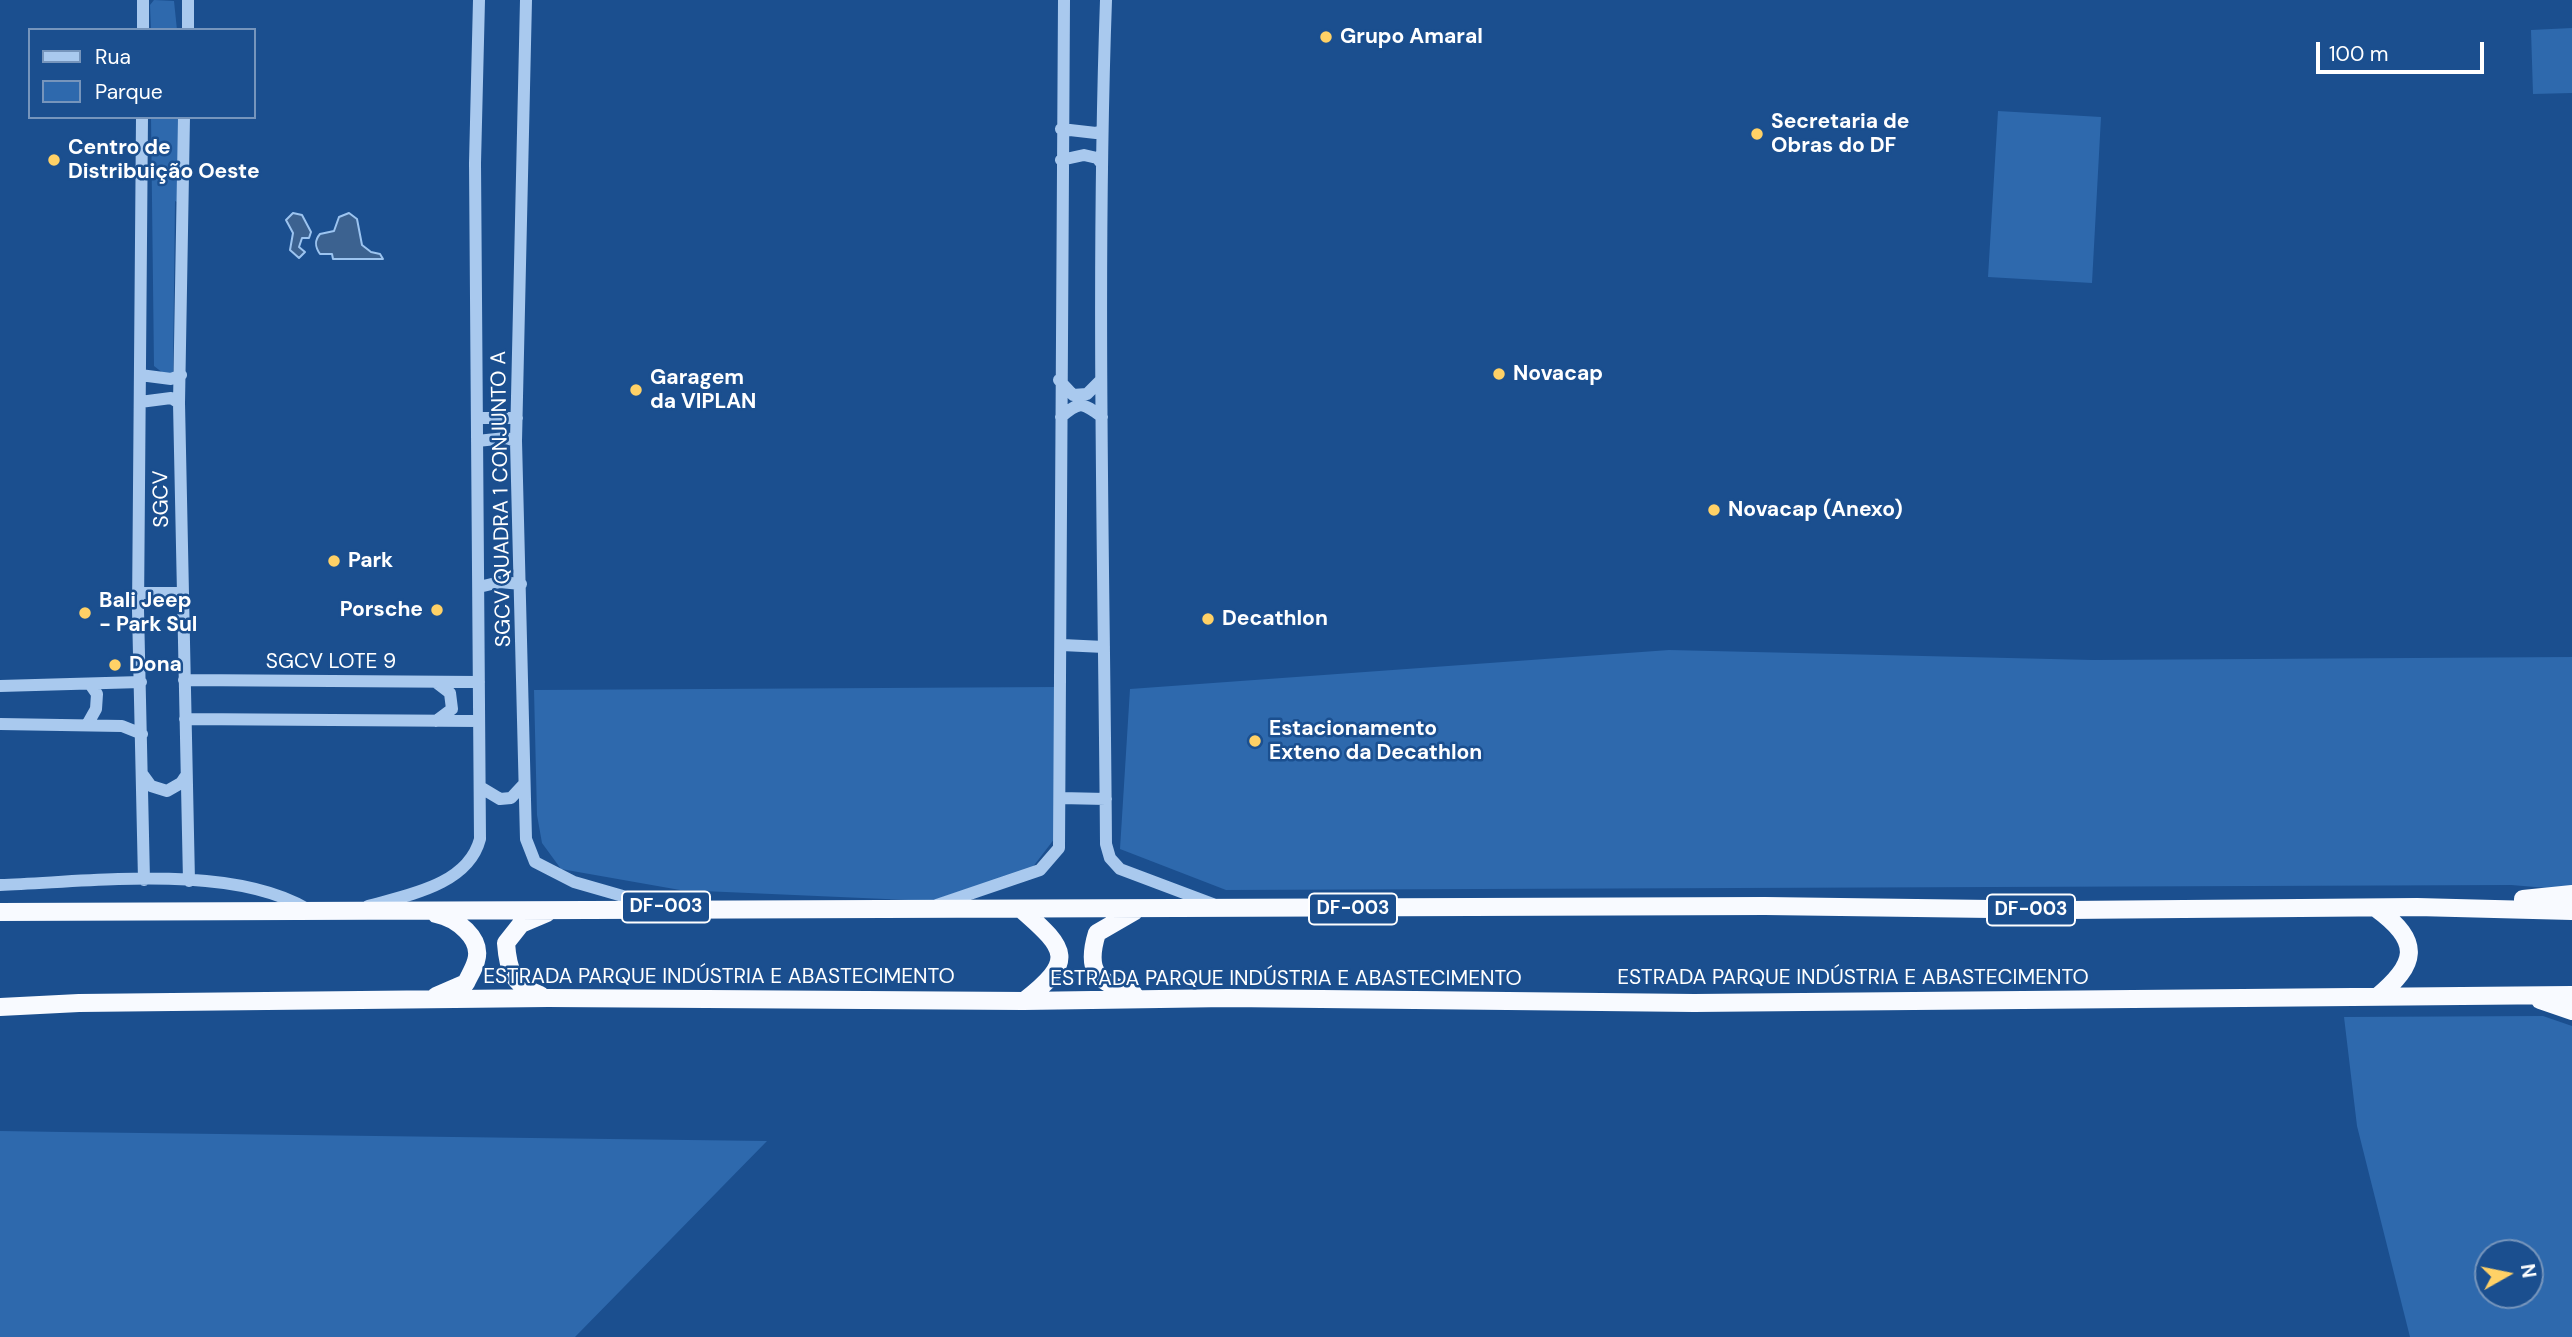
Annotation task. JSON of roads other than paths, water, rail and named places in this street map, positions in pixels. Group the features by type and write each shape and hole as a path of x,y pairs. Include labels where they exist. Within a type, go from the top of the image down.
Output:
{"highway":[{"path":"2417,907 2572,894"},
{"name":"DF-003","path":"0,912 554,910 661,907 1022,910 1765,906 2067,910 2417,907 2572,911"},
{"path":"1138,909 1097,933 1091,961 1096,974 1109,986 1150,999"},
{"path":"2377,909 2403,933 2409,947 2408,964 2400,978 2377,997"},
{"path":"418,910 444,916 459,924 472,936 477,959 466,983 427,1000"},
{"path":"548,998 521,988 508,970 506,943 521,924 554,910"},
{"path":"1022,910 1051,935 1060,957 1058,970 1049,982 1024,1001"},
{"path":"2527,995 2572,1011"},
{"name":"ESTRADA PARQUE INDÚSTRIA E ABASTECIMENTO","path":"0,1007 79,1003 548,998 1694,1003 2572,995"}],"street":[{"path":"928,908 1040,870 1059,848 1062,645 1059,380 1064,0"},
{"path":"1106,0 1101,131 1100,381 1106,844 1110,858 1120,869 1226,909"},
{"path":"143,28 144,1"},
{"path":"186,1 188,28"},
{"name":"SGCV QUADRA 1 CONJUNTO A","path":"351,911 407,895 457,873 477,850 481,822 475,163 480,2"},
{"name":"SGCV QUADRA 1 CONJUNTO A","path":"524,2 516,441 526,839 535,862 574,882 661,907"},
{"name":"SGCV","path":"142,119 138,593 144,880"},
{"name":"SGCV","path":"184,119 179,403 189,881"},
{"path":"1061,129 1087,133 1101,131"},
{"path":"1061,160 1084,155 1097,158 1102,164"},
{"path":"140,375 172,379 181,375"},
{"path":"1059,380 1073,395 1087,394 1100,381"},
{"path":"140,402 171,398 179,403"},
{"path":"1061,417 1075,405 1086,405 1102,417"},
{"path":"477,418 517,418"},
{"path":"477,441 506,438 516,441"},
{"path":"478,587 500,582 521,584"},
{"path":"138,593 183,593"},
{"path":"1062,645 1104,647"},
{"name":"SGCV LOTE 9","path":"184,680 479,682"},
{"path":"2,690 141,682"},
{"path":"436,721 452,709 450,692 437,683"},
{"path":"87,725 96,709 97,694 90,684"},
{"path":"185,719 479,721"},
{"path":"2,720 122,726 142,734"},
{"path":"143,775 151,786 167,791 181,783 185,777"},
{"path":"480,787 500,799 511,798 524,784"},
{"path":"1060,798 1106,799"},
{"path":"0,886 144,880 243,885 285,896 310,911"}],"place":[{"name":"Grupo Amaral","path":"1326,37"},
{"name":"Secretaria de Obras do DF","path":"1757,134"},
{"name":"Centro de Distribuição Oeste","path":"54,160"},
{"name":"Novacap","path":"1499,374"},
{"name":"Garagem da VIPLAN","path":"636,390"},
{"name":"Novacap (Anexo)","path":"1714,510"},
{"name":"Park","path":"334,561"},
{"name":"Porsche","path":"437,610"},
{"name":"Bali Jeep - Park Sul","path":"85,613"},
{"name":"Decathlon","path":"1208,619"},
{"name":"Dona","path":"115,665"},
{"name":"Estacionamento Exteno da Decathlon","path":"1255,741"}]}
